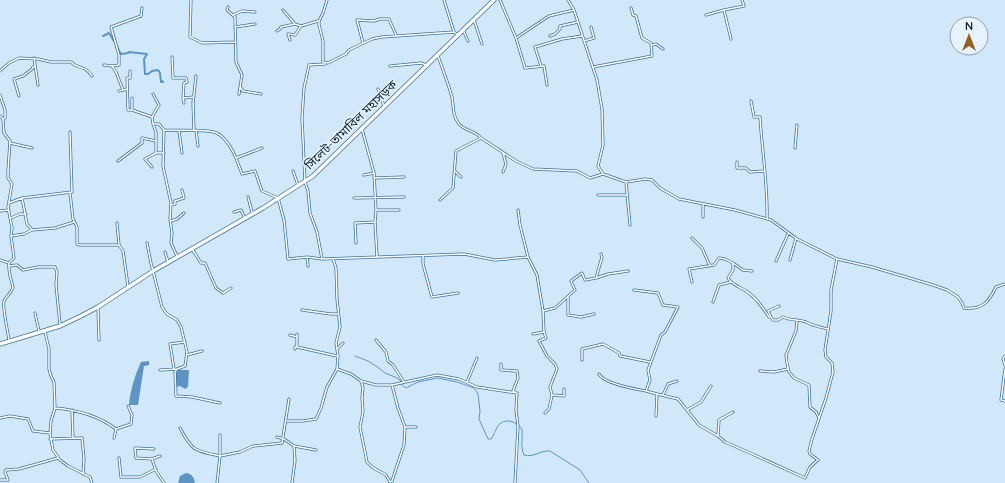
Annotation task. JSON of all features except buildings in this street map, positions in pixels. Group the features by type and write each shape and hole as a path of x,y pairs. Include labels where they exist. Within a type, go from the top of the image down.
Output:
{"highway":[{"name":"সিলেট-তামাবিল মহাসড়ক","path":"0,344 45,332 98,307 128,286 253,214 305,182 313,176 426,65 456,33 463,30 494,0"}],"street":[{"path":"191,0 190,38 202,43 236,42"},
{"path":"325,64 323,62 319,21 327,0"},
{"path":"322,259 317,232 310,213 308,191 305,182 302,118 304,88 309,64 325,64 346,54 349,50 382,37 396,35 456,33 444,0"},
{"path":"500,0 516,38 525,68 541,66"},
{"path":"568,0 574,10 597,80 601,104 603,145 598,166 603,174"},
{"path":"706,15 744,6 742,0"},
{"path":"228,6 227,10 235,17 236,62 242,75 239,94"},
{"path":"104,65 119,65 119,55 111,27 141,16 142,8"},
{"path":"631,8 633,15 636,16 642,38 652,45 656,44 663,49"},
{"path":"284,10 295,24"},
{"path":"516,38 548,16 574,10"},
{"path":"724,10 731,39"},
{"path":"233,15 242,12 255,12"},
{"path":"364,44 357,20 374,21 389,19 396,35"},
{"path":"474,20 482,44"},
{"path":"277,31 281,27 295,24 301,26 319,21"},
{"path":"550,36 555,34 560,29 560,26 578,22"},
{"path":"235,27 255,24"},
{"path":"290,40 288,34 295,35 301,26"},
{"path":"584,41 594,38 591,27"},
{"path":"463,30 468,41"},
{"path":"547,85 544,66 541,66 535,47 562,39 582,36"},
{"path":"593,67 652,56 652,45"},
{"path":"437,54 452,100 453,115 459,124 465,129 478,134 481,138 516,162 533,169 577,171 590,178 603,174 626,182 645,179 652,180 660,188 679,199 735,210 771,220 796,238 837,259 872,266 947,290 958,297 964,308 973,309 982,306 991,297 996,287 1005,284"},
{"path":"172,57 173,78 186,78 187,82 184,83 184,103"},
{"path":"34,58 38,85"},
{"path":"0,71 15,59 34,58 51,62 71,62 73,65 88,70 92,76"},
{"path":"390,66 421,63 426,65"},
{"path":"112,66 123,90"},
{"path":"19,96 14,79 23,76 32,69 32,67 35,67"},
{"path":"130,71 130,78 127,78 128,110 152,117"},
{"path":"196,76 193,117 198,146"},
{"path":"240,87 243,91 262,94"},
{"path":"118,91 128,89"},
{"path":"378,89 384,106"},
{"path":"153,94 159,105 152,117 156,141 156,153"},
{"path":"0,95 5,110 5,118 3,119 4,133 10,143 8,178 12,184 9,210 14,258 9,263 9,275 13,287 12,292 5,299 3,308 9,342"},
{"path":"183,98 194,97"},
{"path":"132,98 132,110"},
{"path":"751,101 754,117 760,117 764,171 768,197 767,219"},
{"path":"0,116 3,119"},
{"path":"153,124 159,124 164,130 163,166 171,205 171,243 177,257"},
{"path":"795,148 797,124"},
{"path":"361,129 374,173 377,256"},
{"path":"164,130 195,130 215,132 231,146 242,174 255,171 262,191 278,198 284,220 288,259 333,259 377,256 464,254 495,260 528,257"},
{"path":"179,131 182,153"},
{"path":"70,132 73,189 70,193 70,199 74,222 77,227 77,244 119,245"},
{"path":"118,161 142,143 142,138 156,141"},
{"path":"440,200 453,188 456,151 481,138"},
{"path":"10,143 32,148"},
{"path":"236,158 262,148"},
{"path":"152,167 145,159 156,153 164,153"},
{"path":"503,153 506,164 503,172"},
{"path":"737,162 737,168 746,168 750,172 764,171"},
{"path":"293,171 298,186"},
{"path":"455,171 461,177"},
{"path":"364,175 374,173"},
{"path":"374,178 404,177"},
{"path":"626,182 630,225"},
{"path":"171,205 175,204 175,201 184,198 182,190"},
{"path":"9,203 22,198 55,193 70,193"},
{"path":"598,195 627,195"},
{"path":"248,197 253,214"},
{"path":"22,198 27,224 32,230"},
{"path":"354,198 404,198"},
{"path":"703,204 703,217"},
{"path":"0,211 9,210"},
{"path":"234,212 241,210 245,218"},
{"path":"376,210 399,210"},
{"path":"518,210 528,257 537,275 543,310 544,332 546,338 538,341 557,369 550,387 552,395 549,409 545,413"},
{"path":"170,221 177,219 184,213"},
{"path":"11,218 20,214 26,214"},
{"path":"11,236 24,234 32,230 55,228 74,222"},
{"path":"356,243 355,223 376,222"},
{"path":"117,223 119,245 123,251 128,286"},
{"path":"776,261 788,233"},
{"path":"692,238 702,248 710,266"},
{"path":"790,260 796,238"},
{"path":"147,243 162,307 167,314 177,320 180,326 186,355 186,366 177,369 160,370"},
{"path":"194,248 201,263 205,263 216,288 223,293 231,288"},
{"path":"165,252 168,263"},
{"path":"596,278 602,257 601,254"},
{"path":"423,256 423,264 432,297 458,293"},
{"path":"307,258 308,266"},
{"path":"692,282 689,269 714,265 718,258 725,259 743,270 752,271"},
{"path":"286,421 316,419 327,387 337,369 338,356 336,343 340,327 336,268 333,259"},
{"path":"599,374 600,377 607,381 678,399 699,425 725,442 805,478 810,467 818,460 810,454 809,451 833,372 832,363 826,357 825,350 831,311 831,290 837,259"},
{"path":"0,260 9,263"},
{"path":"730,282 728,278 733,270 733,263"},
{"path":"9,266 17,265 24,270 38,267 55,267 57,272 56,285 60,326"},
{"path":"543,310 554,308 575,290 571,281 582,273 585,280 628,271"},
{"path":"713,302 719,285 730,282 747,291 758,301 769,317 773,320 778,320 783,317 788,320 805,322 828,329"},
{"path":"634,290 658,293 663,305 678,307 665,332 661,336 650,362 648,370 650,380 646,391"},
{"path":"568,296 568,315 581,317 594,314"},
{"path":"771,317 768,311 779,306"},
{"path":"98,307 99,340"},
{"path":"302,310 338,314"},
{"path":"35,313 40,333"},
{"path":"797,321 796,331 786,355 788,368 794,378 809,385 810,407 816,412 819,419"},
{"path":"45,332 49,349 49,369 54,382 55,408 51,421 50,433 53,450 58,458 68,466 90,477 92,483"},
{"path":"533,334 544,332"},
{"path":"297,334 297,347"},
{"path":"290,335 297,337"},
{"path":"376,340 386,352 388,361 393,365 404,383"},
{"path":"174,369 170,344 184,342"},
{"path":"337,349 343,342"},
{"path":"582,360 582,349 603,344 619,353 620,356 650,362"},
{"path":"294,349 297,347 338,356"},
{"path":"186,355 202,350"},
{"path":"1005,356 1003,359 1005,365"},
{"path":"467,382 477,358"},
{"path":"501,364 501,370 517,371 518,378 514,391 517,393 516,410 518,426 515,483"},
{"path":"760,371 774,372 788,368"},
{"path":"177,369 175,372 176,396 192,397 220,403"},
{"path":"337,369 351,374 361,381 376,385 392,385 438,376 459,379 477,387 517,393"},
{"path":"1005,369 1001,400 1005,401"},
{"path":"361,381 363,388 363,412 360,427 367,462 372,468 386,475 390,482 392,481 404,444 405,427 392,385"},
{"path":"663,395 668,384 677,381"},
{"path":"687,410 701,402 711,386"},
{"path":"552,395 564,396 564,389"},
{"path":"656,416 657,394"},
{"path":"180,428 188,444 201,452 220,456 240,452 254,446 282,443 284,439 289,399"},
{"path":"116,429 131,424 132,415 128,406"},
{"path":"55,408 72,410 106,422 116,429"},
{"path":"72,410 73,438"},
{"path":"718,436 719,420 733,412"},
{"path":"0,418 10,416 28,419 33,431 50,433"},
{"path":"405,427 416,427"},
{"path":"114,438 116,429"},
{"path":"217,483 220,456 220,435"},
{"path":"278,437 294,446 316,450"},
{"path":"50,439 82,438 84,459 83,474"},
{"path":"292,483 294,446"},
{"path":"154,449 135,448 136,458 152,459 160,456"},
{"path":"0,480 8,480 5,472 6,470 18,469 58,458"},
{"path":"119,458 121,477 140,477 156,469"},
{"path":"152,459 164,483"}],"water":[{"path":"149,361 149,365 144,366 138,405 129,405 133,383 141,362"},
{"path":"177,370 189,370 188,387 185,389 180,386 176,387"},
{"path":"186,473 192,476 195,483 178,483 180,476"}],"waterway":[{"path":"103,36 109,33 114,41"},
{"path":"117,47 121,54 129,52 147,54 144,59 145,74 158,70 160,73 161,82 163,82"},
{"path":"355,356 368,361 385,373 400,380 402,385 406,388 418,382 438,378 457,382 474,388 478,394 480,411 479,419 488,439 491,439 501,423 507,421 516,423 522,430 522,446 524,455 531,456 550,451 580,470 589,483"}]}
